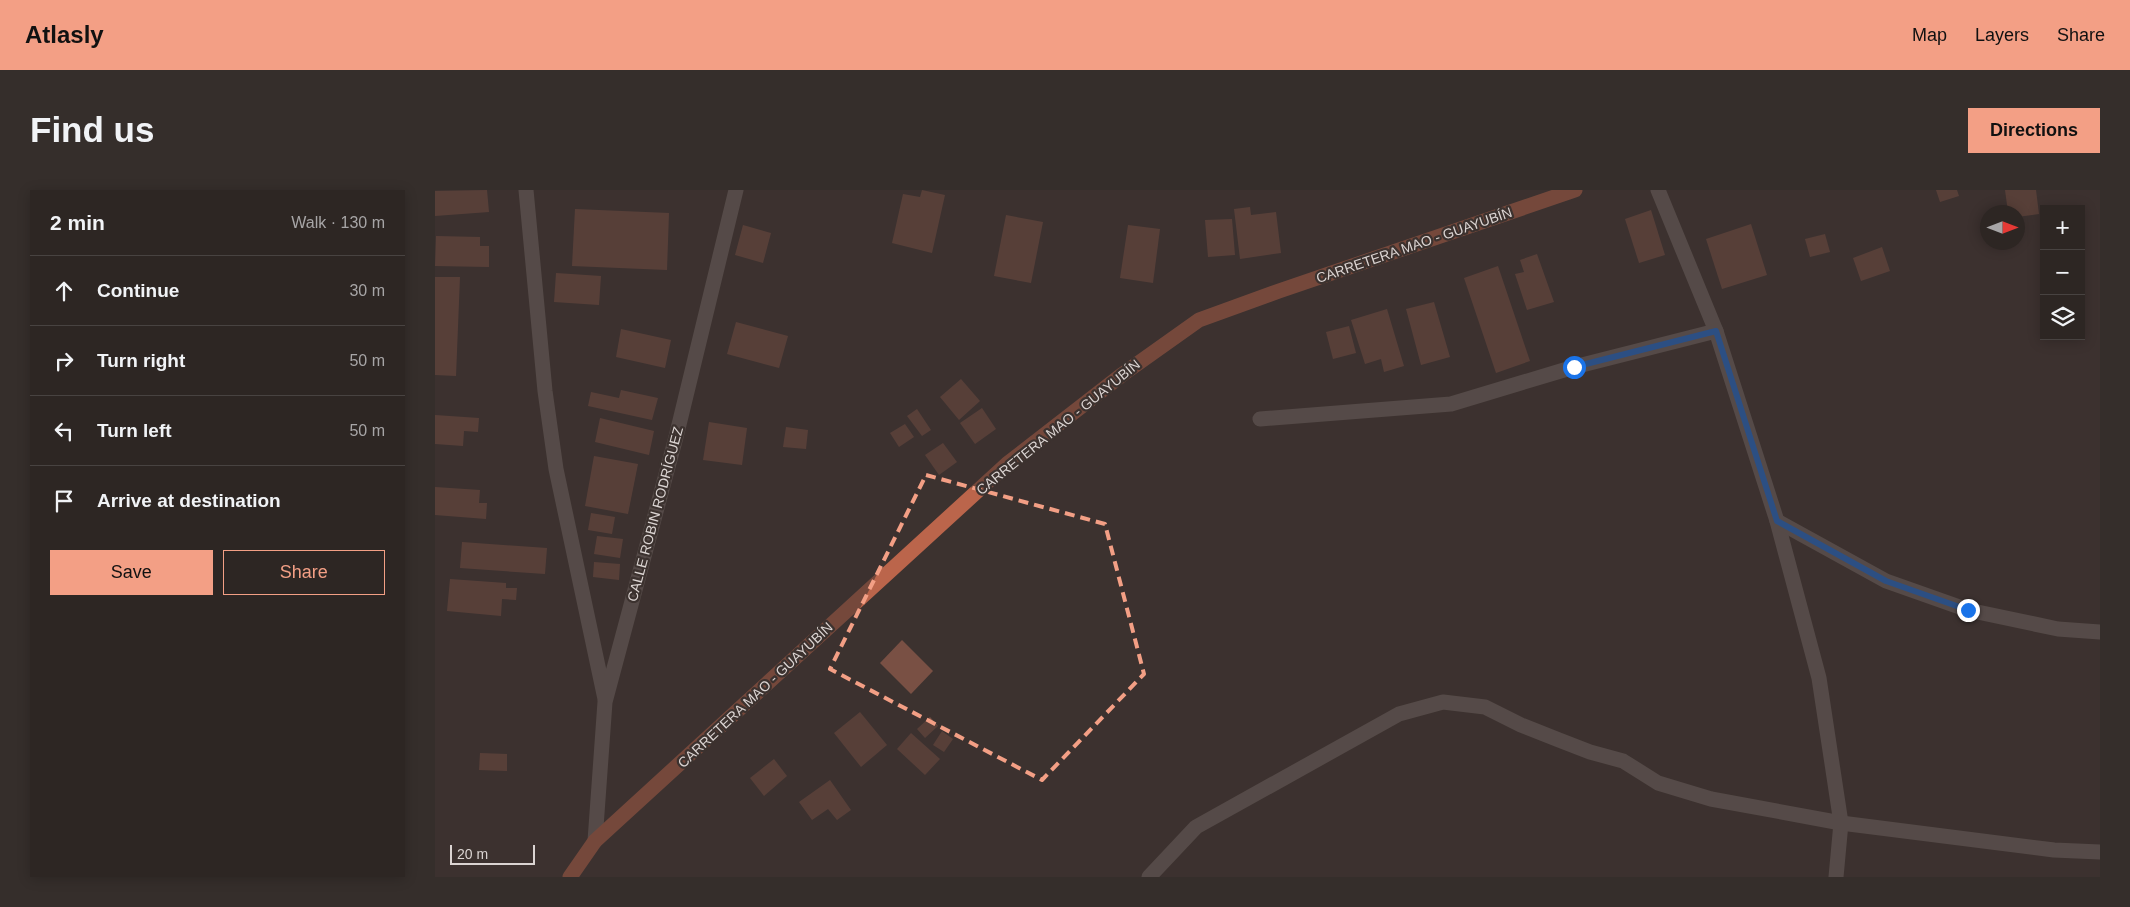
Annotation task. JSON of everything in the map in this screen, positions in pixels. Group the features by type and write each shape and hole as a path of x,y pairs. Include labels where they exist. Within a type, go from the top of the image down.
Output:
{"main road":[{"name":"CARRETERA MAO - GUAYUBÍN","path":"570,877 595,841 1007,464 1123,374 1199,320 1575,190"}],"street":[{"path":"526,190 545,391 556,469 605,702"},
{"name":"CALLE ROBIN RODRÍGUEZ","path":"595,841 605,702 675,437 736,190"},
{"path":"1657,190 1716,331 1777,521 1819,678 1841,823 1836,877"},
{"path":"1260,419 1451,404 1574,367 1716,331"},
{"path":"1777,521 1886,581 1950,604 1968,610 2057,629 2100,632"},
{"path":"1149,877 1196,827 1399,714 1443,702 1485,707 1521,725 1559,740 1590,752 1623,761 1658,783 1711,799 1841,823 2054,850 2100,852"}],"highlighted area":[{"path":"926,475 1105,524 1144,674 1042,780 830,669"}],"building":[{"path":"487,190 489,212 435,216 435,191"},
{"path":"922,190 945,195 932,253 892,243 903,194 920,197"},
{"path":"1936,190 1957,190 1959,196 1940,202"},
{"path":"2005,190 2036,190 2039,214 2025,216 2025,205 2007,205"},
{"path":"1250,207 1251,215 1276,212 1281,253 1240,259 1234,209"},
{"path":"575,209 669,213 667,270 572,266"},
{"path":"1651,210 1665,255 1639,263 1625,219"},
{"path":"1006,215 1043,222 1031,283 994,276"},
{"path":"1232,219 1235,255 1208,257 1205,220"},
{"path":"1751,224 1767,275 1722,289 1706,239"},
{"path":"743,225 771,233 763,263 735,255"},
{"path":"1128,225 1160,229 1153,283 1120,278"},
{"path":"1825,234 1830,252 1810,257 1805,239"},
{"path":"436,236 480,237 480,246 489,246 489,267 435,266"},
{"path":"1882,247 1890,271 1861,281 1853,258"},
{"path":"1537,254 1554,302 1527,310 1515,274 1524,272 1520,260"},
{"path":"1498,266 1530,361 1496,373 1464,278"},
{"path":"556,273 601,276 599,305 554,302"},
{"path":"435,277 460,277 456,376 435,375"},
{"path":"1434,302 1450,357 1421,365 1406,309"},
{"path":"1387,309 1404,366 1384,372 1381,359 1365,364 1351,320"},
{"path":"736,322 788,336 779,368 727,354"},
{"path":"1349,326 1356,353 1333,359 1326,332"},
{"path":"621,329 671,340 665,368 616,357"},
{"path":"961,379 980,401 959,420 940,397"},
{"path":"621,390 658,398 652,420 588,406 591,392 619,398"},
{"path":"982,408 996,429 975,444 960,423"},
{"path":"917,409 931,430 922,436 907,416"},
{"path":"435,415 479,418 478,432 464,431 463,446 435,444"},
{"path":"600,418 654,431 649,455 595,442"},
{"path":"709,422 747,428 742,465 703,460"},
{"path":"905,424 914,437 899,447 890,433"},
{"path":"786,427 808,430 806,449 783,447"},
{"path":"943,443 957,462 939,475 925,455"},
{"path":"594,456 638,464 628,514 585,506"},
{"path":"435,487 480,490 479,503 487,503 486,519 435,515"},
{"path":"591,513 615,517 612,534 588,530"},
{"path":"597,536 623,539 620,558 594,554"},
{"path":"462,542 547,548 545,574 460,568"},
{"path":"594,562 620,564 619,580 593,577"},
{"path":"450,579 506,583 506,588 517,588 516,600 502,599 501,616 447,611"},
{"path":"902,640 933,671 911,694 880,663"},
{"path":"860,712 887,745 861,767 834,733"},
{"path":"930,717 938,726 925,738 917,729"},
{"path":"942,731 953,739 944,752 933,745"},
{"path":"911,733 940,759 925,775 897,749"},
{"path":"480,753 507,754 507,771 479,770"},
{"path":"774,759 787,776 764,796 750,778"},
{"path":"830,780 851,810 837,820 828,809 812,820 799,802"}],"route":[{"path":"1574,367 1716,331 1777,521 1886,581 1968,610"}]}
